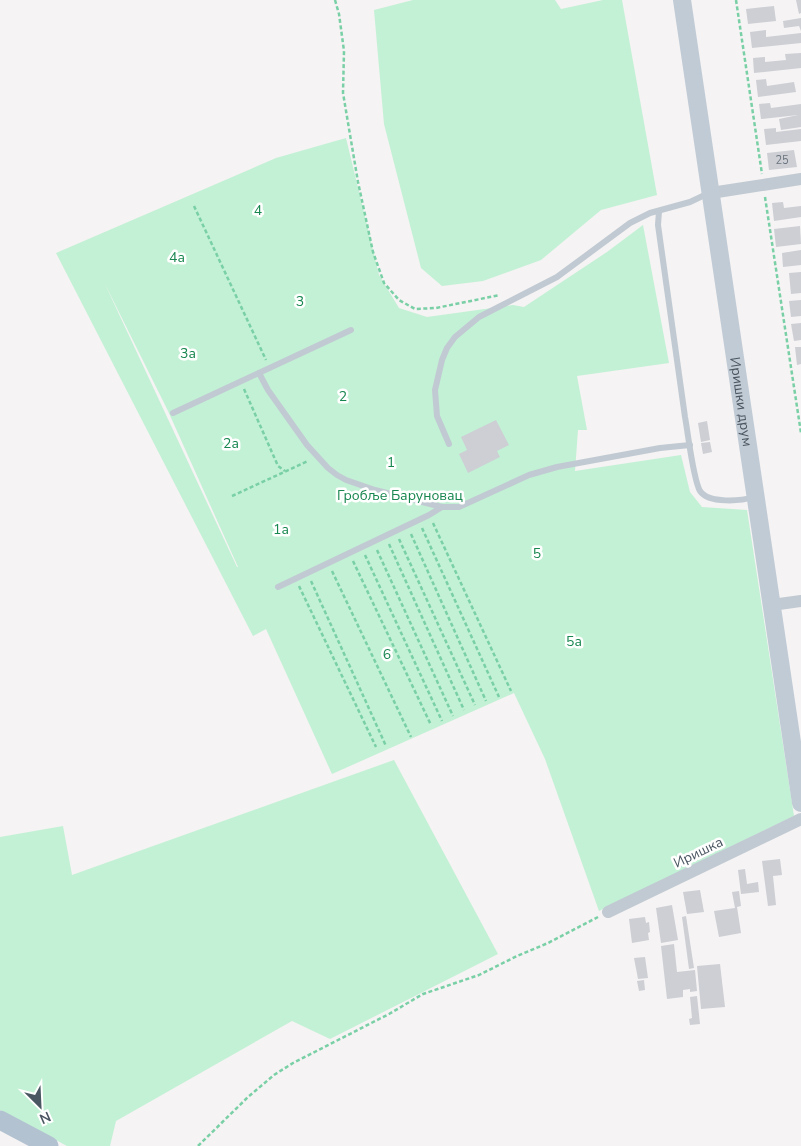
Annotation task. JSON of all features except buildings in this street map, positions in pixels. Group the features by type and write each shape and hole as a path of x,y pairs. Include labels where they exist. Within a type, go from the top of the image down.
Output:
{"main road":[{"path":"0,1120 49,1146"}],"street":[{"name":"Иришки друм","path":"682,0 801,803"},
{"path":"710,193 801,179"},
{"path":"772,605 801,601"},
{"name":"Иришка","path":"608,912 801,819"}],"lane":[{"path":"449,444 437,416 435,390 442,360 456,337 479,317 557,277 630,223 659,210 690,202 710,193"},
{"path":"659,210 658,225 697,483 700,491 707,498 714,500 755,496"},
{"path":"173,413 351,330"},
{"path":"259,373 268,390 317,457 328,468 346,480 384,493 442,506 460,507 529,475 557,467 660,448 690,445"},
{"path":"278,587 429,515 442,506"}],"path":[{"path":"335,0 344,50 343,92 355,164 373,252 384,283 399,300 415,309 436,308 507,293 515,297"},
{"path":"736,0 801,433"},
{"path":"194,206 270,368"},
{"path":"240,382 278,466 285,471"},
{"path":"232,496 317,457"},
{"path":"429,515 511,691"},
{"path":"418,520 499,697"},
{"path":"407,525 486,702"},
{"path":"395,531 475,705"},
{"path":"386,536 464,710"},
{"path":"373,542 453,716"},
{"path":"361,547 442,721"},
{"path":"350,553 431,725"},
{"path":"328,563 411,737"},
{"path":"307,573 386,746"},
{"path":"296,578 376,747"},
{"path":"198,1146 248,1097 274,1075 293,1063 389,1014 423,994 479,975 548,943 608,912"}],"green space":[{"path":"413,0 555,0 561,9 603,0 622,0 657,195 601,210 541,260 483,281 442,286 421,268 384,124 374,10"},
{"name":"Гробље Баруновац","path":"346,138 379,275 399,308 427,317 513,305 524,307 607,252 643,225 669,363 577,376 587,430 578,430 575,471 681,455 690,492 702,507 747,510 794,816 599,911 545,759 514,693 332,774 266,629 253,636 56,253 276,158","holes":["104,282 168,411 238,567"]},
{"path":"394,760 498,954 330,1039 292,1021 116,1121 110,1146 67,1146 0,1110 0,837 63,826 72,875"}],"park label":[{"name":"4","path":"258,210"},
{"name":"4a","path":"177,257"},
{"name":"3","path":"300,301"},
{"name":"3a","path":"188,353"},
{"name":"2","path":"343,396"},
{"name":"2a","path":"231,443"},
{"name":"1","path":"391,462"},
{"name":"1a","path":"281,529"},
{"name":"5","path":"537,553"},
{"name":"5a","path":"574,641"},
{"name":"6","path":"387,654"}]}
